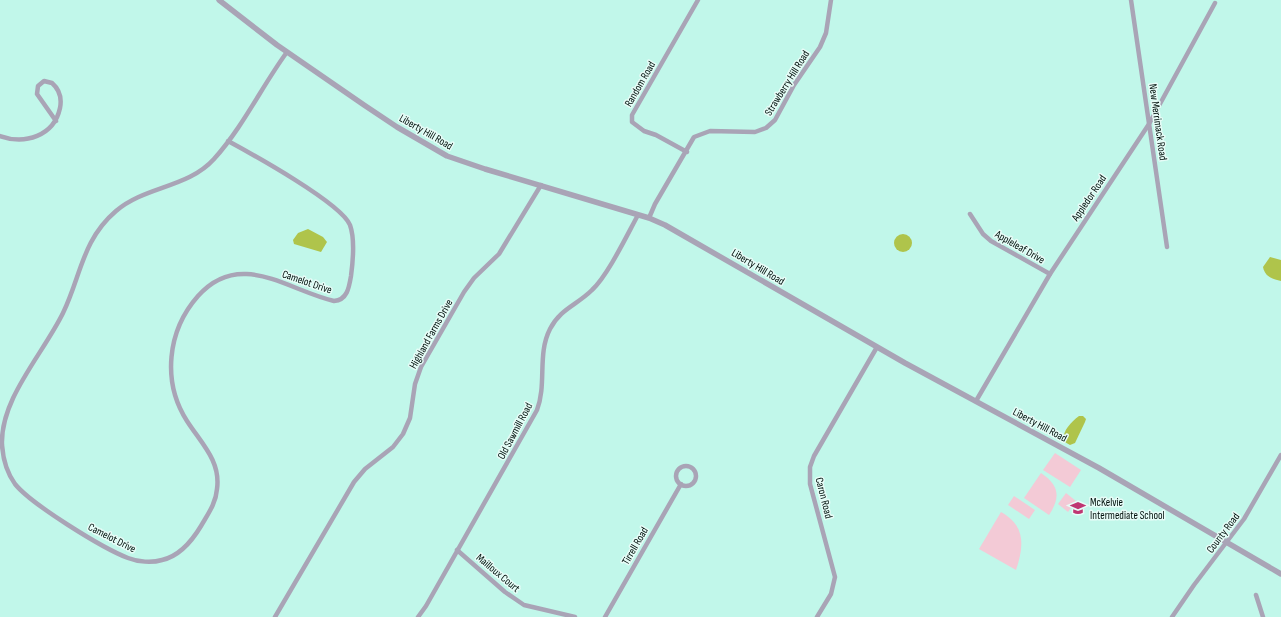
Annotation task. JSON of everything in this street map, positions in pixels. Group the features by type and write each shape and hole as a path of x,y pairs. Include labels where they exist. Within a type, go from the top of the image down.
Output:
{"street":[{"name":"Liberty Hill Road","path":"219,0 287,52 364,105 431,148 447,156 485,170 541,185 650,218 686,236 877,347 1099,468 1281,574"},
{"name":"Random Road","path":"687,152 656,135 637,128 632,122 632,115 698,0"},
{"name":"Strawberry Hill Road","path":"650,218 655,204 687,152 690,142 699,134 704,132 756,132 771,125 794,85 820,47 826,33 831,0"},
{"name":"New Merrimack Road","path":"1131,0 1167,247"},
{"name":"Appledor Road","path":"976,401 1050,274 1149,124 1216,3"},
{"name":"Camelot Drive","path":"228,140 325,200 343,214 349,224 352,236 350,281 344,297 340,300 334,301 264,276 247,273 230,275 214,282 200,293 189,307 181,322 171,355 170,372 172,389 178,406 215,464 218,475 217,492 214,503 193,538 182,550 161,561 138,561 127,558 81,532 48,511 20,490 8,471 3,455 2,438 4,420 10,404 62,314 86,250 95,234 106,221 128,203 192,177 206,167 228,140 287,52"},
{"path":"0,136 18,139 34,138 45,133 56,121 61,105 59,91 52,83 44,81 38,86 37,94 56,121"},
{"name":"Highland Farms Drive","path":"275,617 354,482 365,468 393,447 403,434 410,418 415,384 421,367 464,292 474,278 499,254 541,185"},
{"name":"Old Sawmill Road","path":"418,617 426,606 537,410 543,382 544,347 549,331 562,312 593,290 623,243 638,214"},
{"name":"Appleleaf Drive","path":"970,214 983,234 991,242 1050,274"},
{"name":"Caron Road","path":"817,617 830,594 835,577 810,484 810,467 814,456 877,347"},
{"name":"County Road","path":"1172,617 1253,505 1281,455"},
{"name":"Tirrell Road","path":"684,466 692,468 696,476 693,482 688,485 681,484 677,479 678,470 684,466"},
{"name":"Tirrell Road","path":"605,617 681,484"},
{"name":"Mailloux Court","path":"458,550 505,592 524,605 575,617"},
{"path":"1256,595 1263,617"}],"shaded area":[{"path":"308,229 323,237 327,242 321,252 294,244 293,240 298,233"},
{"path":"903,234 909,237 912,243 909,249 903,252 897,249 894,243 897,237"},
{"path":"1270,257 1281,260 1281,281 1270,277 1264,270 1263,267"},
{"path":"1079,416 1083,416 1086,419 1075,443 1070,445 1063,441 1064,433 1070,424"},
{"path":"1055,453 1081,470 1070,487 1043,470"},
{"path":"1041,473 1052,482 1056,492 1055,503 1049,515 1024,498"},
{"path":"1066,493 1076,501 1068,512 1058,504"},
{"path":"1014,496 1035,510 1029,519 1008,505"},
{"path":"1001,512 1015,524 1021,537 1021,553 1016,570 979,549"}],"place":[{"name":"McKelvie Intermediate School","path":"1078,508"}]}
